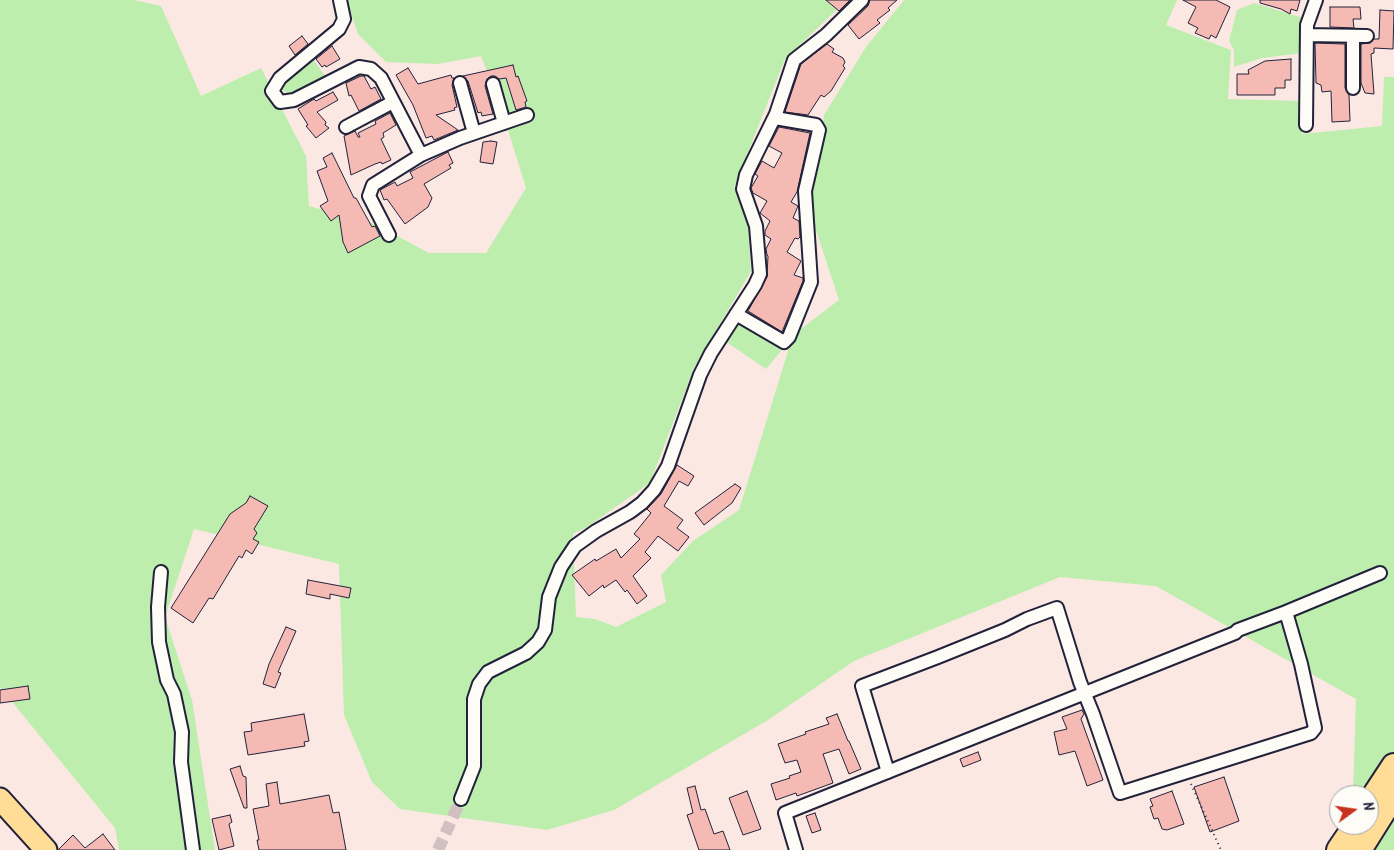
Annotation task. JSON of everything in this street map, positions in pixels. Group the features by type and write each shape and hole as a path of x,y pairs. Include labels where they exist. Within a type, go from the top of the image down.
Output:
{"highway":[{"path":"1379,789 1394,766"},
{"path":"1359,850 1394,794"},
{"path":"1339,850 1349,835"}],"main road":[{"path":"0,799 46,850"}],"street":[{"path":"340,0 344,19 339,29 280,78 272,91 280,102 294,100 359,67 371,69 381,78 422,155"},
{"path":"461,799 474,766 474,699 478,684 488,672 526,653 538,642 544,630 549,597 561,567 575,546 596,531 630,512 654,490 668,466 700,375 711,353 755,286 760,274 756,226 744,189 746,175 775,118 794,60 826,35 862,0"},
{"path":"1306,125 1307,25 1316,0"},
{"path":"1307,35 1367,36"},
{"path":"1353,36 1353,88"},
{"path":"460,83 474,133"},
{"path":"493,84 504,123"},
{"path":"346,127 393,102"},
{"path":"389,235 369,196 373,185 422,155 460,138 527,116"},
{"path":"736,314 784,342 789,337 811,282 805,191 819,130 816,124 775,118"},
{"path":"161,572 158,606 159,642 167,680 174,694 182,732 181,762 193,850"},
{"path":"796,850 785,813 1380,573"},
{"path":"888,772 862,686 1056,608 1120,793 1311,733 1315,728 1301,664 1286,612"}],"path":[{"path":"1186,773 1221,850"}],"green space":[{"path":"0,0 134,0 161,6 201,96 261,68 306,156 309,206 375,224 429,253 486,253 526,188 499,101 481,56 438,64 386,62 358,34 346,0 847,0 785,59 734,187 748,227 751,271 694,368 650,483 587,527 573,534 576,617 595,619 616,627 666,602 661,575 693,541 739,510 793,335 839,300 810,212 824,115 866,47 904,0 1177,0 1166,25 1231,50 1228,99 1301,101 1302,134 1382,126 1384,77 1394,77 1394,850 1351,850 1362,835 1379,835 1379,785 1353,785 1356,699 1156,586 1060,577 854,661 768,720 614,810 547,830 400,809 372,782 344,715 339,564 194,529 165,617 192,700 215,850 119,850 115,828 0,687"},
{"path":"1254,3 1303,18 1303,53 1262,58 1234,67 1234,50 1229,41 1237,10"},
{"path":"313,59 325,76 290,94 282,90 282,80"},
{"path":"746,320 786,345 766,369 722,339 732,329"}],"building":[{"path":"826,0 850,0 839,11"},
{"path":"870,0 897,0 888,8 890,10 877,20 880,23 859,39 848,25 868,6"},
{"path":"1183,0 1216,0 1230,7 1216,38 1211,35 1209,39 1195,33 1198,28 1188,23 1196,7"},
{"path":"1260,0 1300,0 1297,11 1291,9 1290,14 1281,9 1260,3"},
{"path":"1330,7 1360,7 1361,19 1353,19 1354,28 1330,27"},
{"path":"1380,10 1394,11 1393,49 1374,48 1374,53 1371,54 1374,94 1365,93 1361,83 1361,44 1379,39"},
{"path":"302,36 308,44 295,55 289,46"},
{"path":"1315,43 1345,44 1345,88 1349,95 1350,121 1332,122 1331,91 1322,92 1321,85 1316,83"},
{"path":"827,44 834,49 832,52 843,58 845,62 843,66 845,68 831,91 824,97 821,95 808,115 785,112 801,64"},
{"path":"332,46 340,59 326,67 325,65 322,67 316,59"},
{"path":"1291,59 1291,80 1285,80 1285,88 1275,88 1275,95 1237,95 1237,74 1249,74 1248,70 1265,61"},
{"path":"513,65 516,77 518,76 527,101 525,102 526,107 516,110 506,78 499,79 491,76 487,79 485,86 493,114 482,116 481,112 478,113 468,81 463,76"},
{"path":"408,68 418,84 451,75 454,78 452,85 457,107 454,108 455,110 436,115 458,130 434,140 432,136 426,138 413,105 396,75"},
{"path":"364,76 371,89 375,87 381,99 359,111 351,95 349,96 346,83"},
{"path":"333,92 338,100 317,112 329,128 316,138 306,126 308,125 298,109 314,99 316,101"},
{"path":"390,113 396,125 383,133 384,137 381,139 391,160 382,164 381,162 375,164 351,175 344,136 355,131 358,137 360,137 358,133 376,124 375,121"},
{"path":"779,127 810,133 797,192 791,202 798,206 793,218 799,221 800,237 798,239 795,238 787,252 801,261 794,275 803,278 803,281 782,332 748,311 767,277 768,256 766,249 771,239 765,235 770,221 760,213 767,201 753,193 751,188 758,176 755,174 762,161 774,168 782,153 769,146"},
{"path":"483,142 497,142 493,164 480,162"},
{"path":"448,152 453,163 449,165 451,168 424,184 432,198 428,207 405,224 387,199 384,200 380,190 395,182 397,186 413,178 410,172"},
{"path":"332,153 354,198 356,198 372,227 375,226 380,236 348,253 343,242 339,215 331,221 320,206 328,201 317,171 327,167 323,158"},
{"path":"677,465 694,476 688,486 679,481 664,506 683,520 677,528 689,537 678,551 658,536 645,552 651,558 633,576 647,596 637,604 627,590 625,592 616,580 604,588 603,585 589,596 572,575 595,559 596,561 616,549 621,558 640,539 634,534 651,513 647,509 661,494"},
{"path":"735,484 741,488 732,503 704,525 695,513"},
{"path":"250,496 268,506 254,529 257,533 253,539 259,542 252,554 246,550 242,558 239,556 213,599 209,598 193,623 171,608 230,514 246,503"},
{"path":"308,580 351,588 349,598 330,594 330,599 306,594"},
{"path":"286,627 296,631 278,672 281,673 275,688 263,684 269,664"},
{"path":"28,686 30,699 0,703 0,690"},
{"path":"1082,710 1084,714 1081,719 1103,780 1087,786 1075,751 1059,755 1054,732 1067,729 1062,717"},
{"path":"304,714 309,741 304,742 305,746 248,755 244,732 252,731 251,723"},
{"path":"837,714 861,769 849,774 839,749 823,754 833,783 797,796 796,793 776,800 771,784 801,772 797,760 785,763 778,744 829,724 826,718"},
{"path":"978,752 981,760 963,767 960,759"},
{"path":"240,766 243,776 246,777 247,808 244,808 230,769"},
{"path":"1224,777 1239,821 1210,832 1194,787"},
{"path":"277,782 280,804 329,795 333,813 339,812 346,850 259,850 253,809 269,806 266,784"},
{"path":"695,786 701,810 705,809 714,834 723,831 730,850 699,850 687,815 693,813 687,788"},
{"path":"747,791 761,829 743,835 729,798"},
{"path":"1172,791 1184,824 1167,830 1162,829 1158,818 1154,819 1150,807 1153,806 1150,799"},
{"path":"815,813 821,830 812,833 806,816"},
{"path":"230,815 232,822 229,824 234,846 219,850 212,819"},
{"path":"103,834 115,850 58,850 73,835 85,848"}],"tunnel":[{"path":"438,850 461,799"}]}
